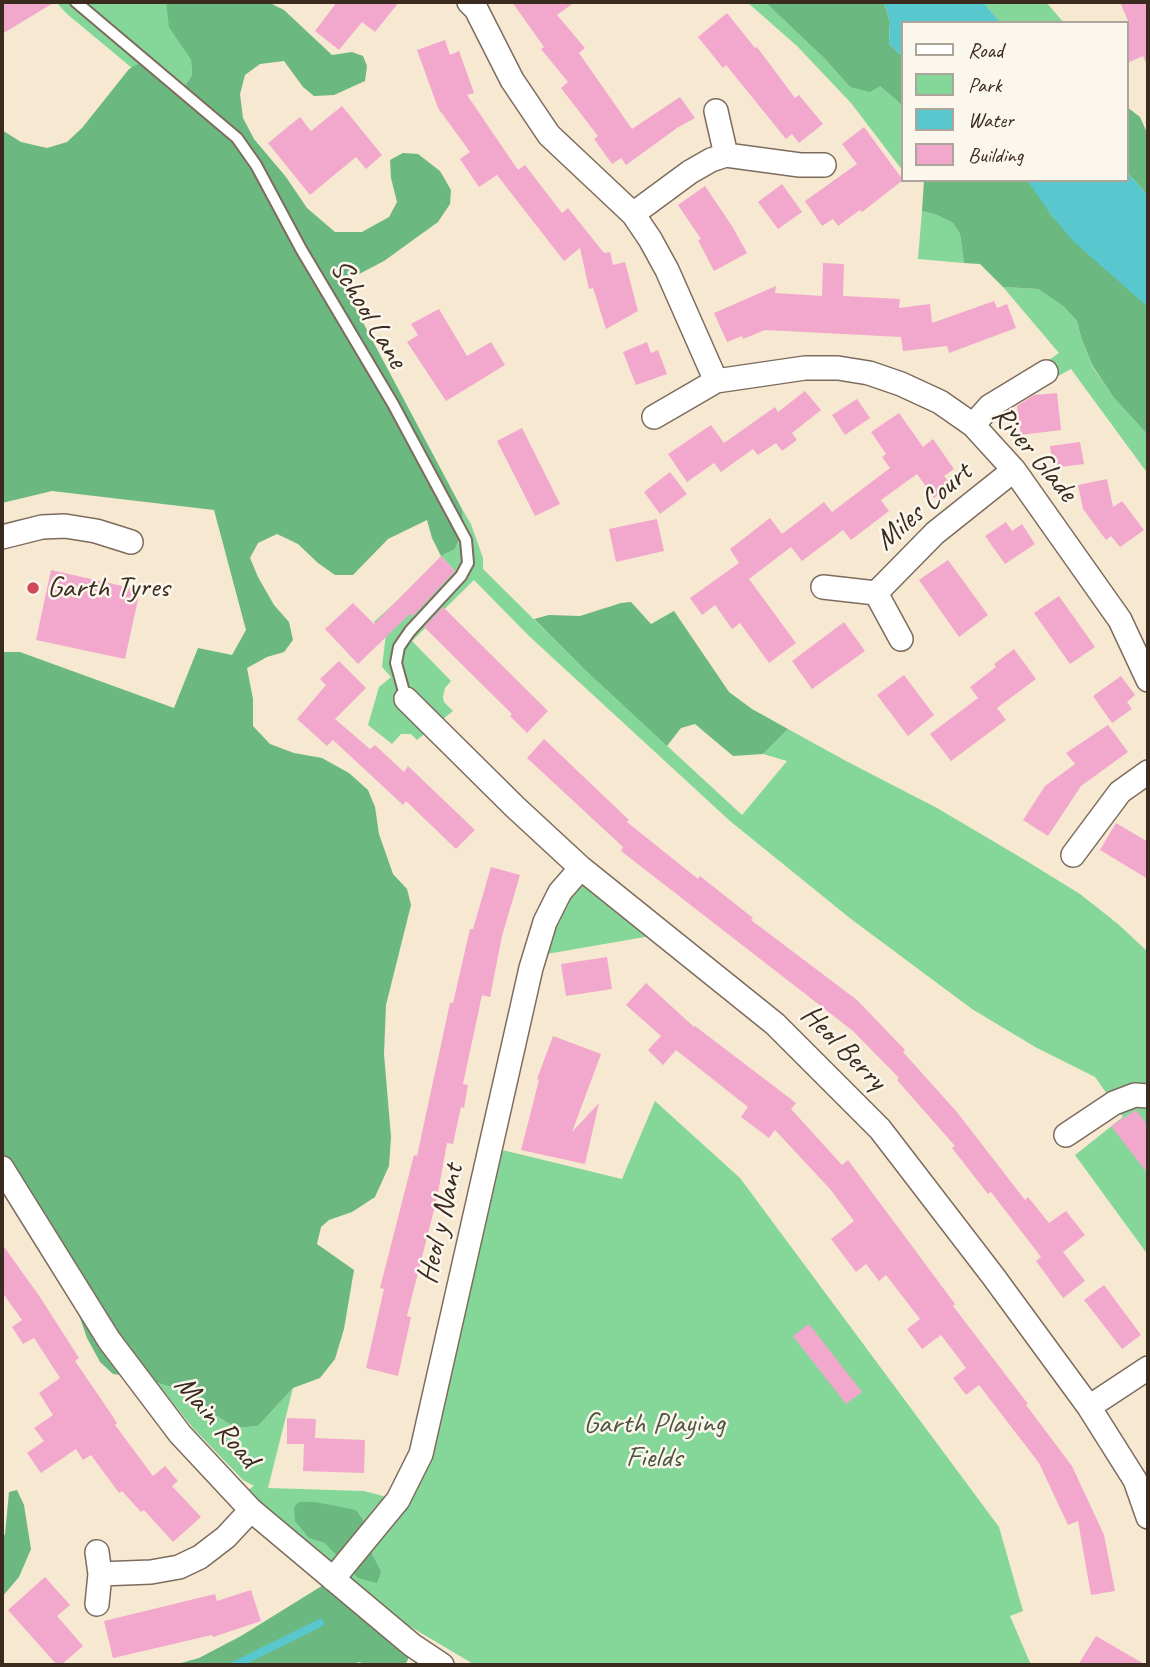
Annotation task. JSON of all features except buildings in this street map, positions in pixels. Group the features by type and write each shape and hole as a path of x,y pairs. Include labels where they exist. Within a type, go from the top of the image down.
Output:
{"street":[{"path":"469,2 476,9 512,80 549,135 633,214 667,270 716,381"},
{"path":"716,111 726,155"},
{"path":"633,214 690,173 726,155 800,165 824,165"},
{"name":"River Glade","path":"654,417 716,381 805,368 838,368 869,373 940,402 973,425 1014,470 1120,620 1148,680"},
{"path":"973,425 989,406 1046,372"},
{"name":"Miles Court","path":"876,593 934,534 1014,470"},
{"path":"2,537 42,527 65,526 96,531 131,542"},
{"name":"Miles Court","path":"823,587 876,593"},
{"name":"Miles Court","path":"876,593 901,639"},
{"name":"Heol Berry","path":"406,699 581,868 775,1024 880,1129 1089,1407 1135,1480 1148,1517"},
{"path":"1073,855 1120,792 1148,772"},
{"name":"Heol y Nant","path":"333,1579 398,1500 421,1454 531,968 545,922 560,892 581,868"},
{"path":"1066,1135 1114,1103 1135,1095 1148,1096"},
{"name":"Main Road","path":"2,1168 108,1340 180,1434 251,1510 412,1645 442,1665"},
{"path":"1089,1407 1148,1368"},
{"path":"97,1604 99,1563 151,1572 178,1567 200,1557 226,1537 251,1510"}],"lane":[{"name":"School Lane","path":"76,2 237,138 256,165 301,249 393,404 466,540 468,563 461,576 410,631 399,648 396,663 406,699"}],"green space":[{"path":"56,2 166,2 170,27 191,60 192,75 181,91 145,60 132,68"},
{"path":"166,2 268,2 284,10 332,55 352,52 363,56 367,66 365,81 334,95 314,96 303,87 284,61 260,64 245,75 240,94 243,118 254,139 286,177 307,208 335,232 362,232 389,217 397,202 390,160 403,153 418,154 440,171 451,190 450,204 438,222 384,261 342,283 462,509 462,533 455,549 441,556 427,520 388,539 353,575 335,575 298,544 277,534 258,543 250,558 274,605 289,622 293,640 284,652 267,657 247,668 253,699 253,726 270,744 294,753 322,758 349,773 368,790 393,874 407,889 411,905 386,1005 384,1054 391,1137 389,1166 375,1197 352,1212 329,1220 321,1227 317,1244 354,1270 344,1329 335,1359 320,1378 293,1388 258,1426 235,1428 175,1388 136,1377 113,1374 100,1362 87,1338 64,1272 2,1168 2,652 20,652 174,708 198,648 232,655 246,630 214,510 52,491 2,503 2,130 21,142 47,148 67,142 82,128 129,69 145,60 182,90 192,75 191,60 169,27"},
{"path":"747,2 765,2 824,58 850,87 880,86 902,105 902,170 851,103 797,46"},
{"path":"765,2 884,2 890,22 889,44 902,56 902,105 880,86 870,92 850,87 824,58"},
{"path":"983,2 1046,2 1062,21 999,21"},
{"path":"1129,109 1140,117 1148,135 1148,196 1129,174"},
{"path":"924,182 1029,182 1052,216 1148,307 1148,435 1114,398 1092,365 1077,321 1063,306 1038,289 1003,287 980,264 964,263 960,234 953,223 922,211"},
{"path":"922,211 953,223 960,234 964,263 918,259"},
{"path":"1003,287 1038,289 1063,306 1077,321 1092,366 1114,398 1148,435 1148,474 1071,369 1051,380 1043,364 1059,353"},
{"path":"462,509 471,524 483,558 483,569 585,670 742,815 787,761 763,754 788,729 937,808 1080,894 1148,952 1148,1255 1075,1155 1123,1117 1095,1077 1037,1048 972,1009 851,919 730,821 529,636 474,580 412,641 451,681 445,688 443,697 453,711 417,740 411,734 401,734 392,744 368,725 379,687 391,677 382,667 386,634 374,622 400,598 414,612 455,571 441,556 455,549 462,534"},
{"path":"631,602 651,624 674,611 729,692 752,709 788,729 763,754 733,756 695,724 681,728 667,746 534,619 549,615 580,616"},
{"path":"581,868 662,934 535,956"},
{"name":"Garth Playing Fields","path":"655,1101 740,1178 999,1527 1023,1611 1010,1616 1031,1665 475,1665 411,1627 412,1645 239,1496 254,1486 243,1480 193,1428 157,1383 175,1388 235,1428 258,1426 293,1388 268,1488 364,1491 398,1500 490,1147 622,1179"},
{"path":"17,1490 24,1505 31,1549 19,1577 2,1597 2,1539 5,1534 9,1492"},
{"path":"299,1502 315,1502 356,1510 363,1520 365,1540 381,1572 377,1583 358,1578 325,1543 309,1538 295,1521 294,1507"},
{"path":"333,1579 412,1645 407,1662 402,1665 368,1665 359,1662 351,1665 174,1665 199,1658 241,1636"}],"water":[{"path":"884,2 983,2 999,21 902,21 902,56 889,44 890,22"},
{"path":"1129,174 1148,196 1148,307 1073,241 1028,182 1129,182"}],"waterway":[{"path":"235,1665 320,1623"}],"place":[{"name":"Garth Tyres","path":"33,588"}]}
